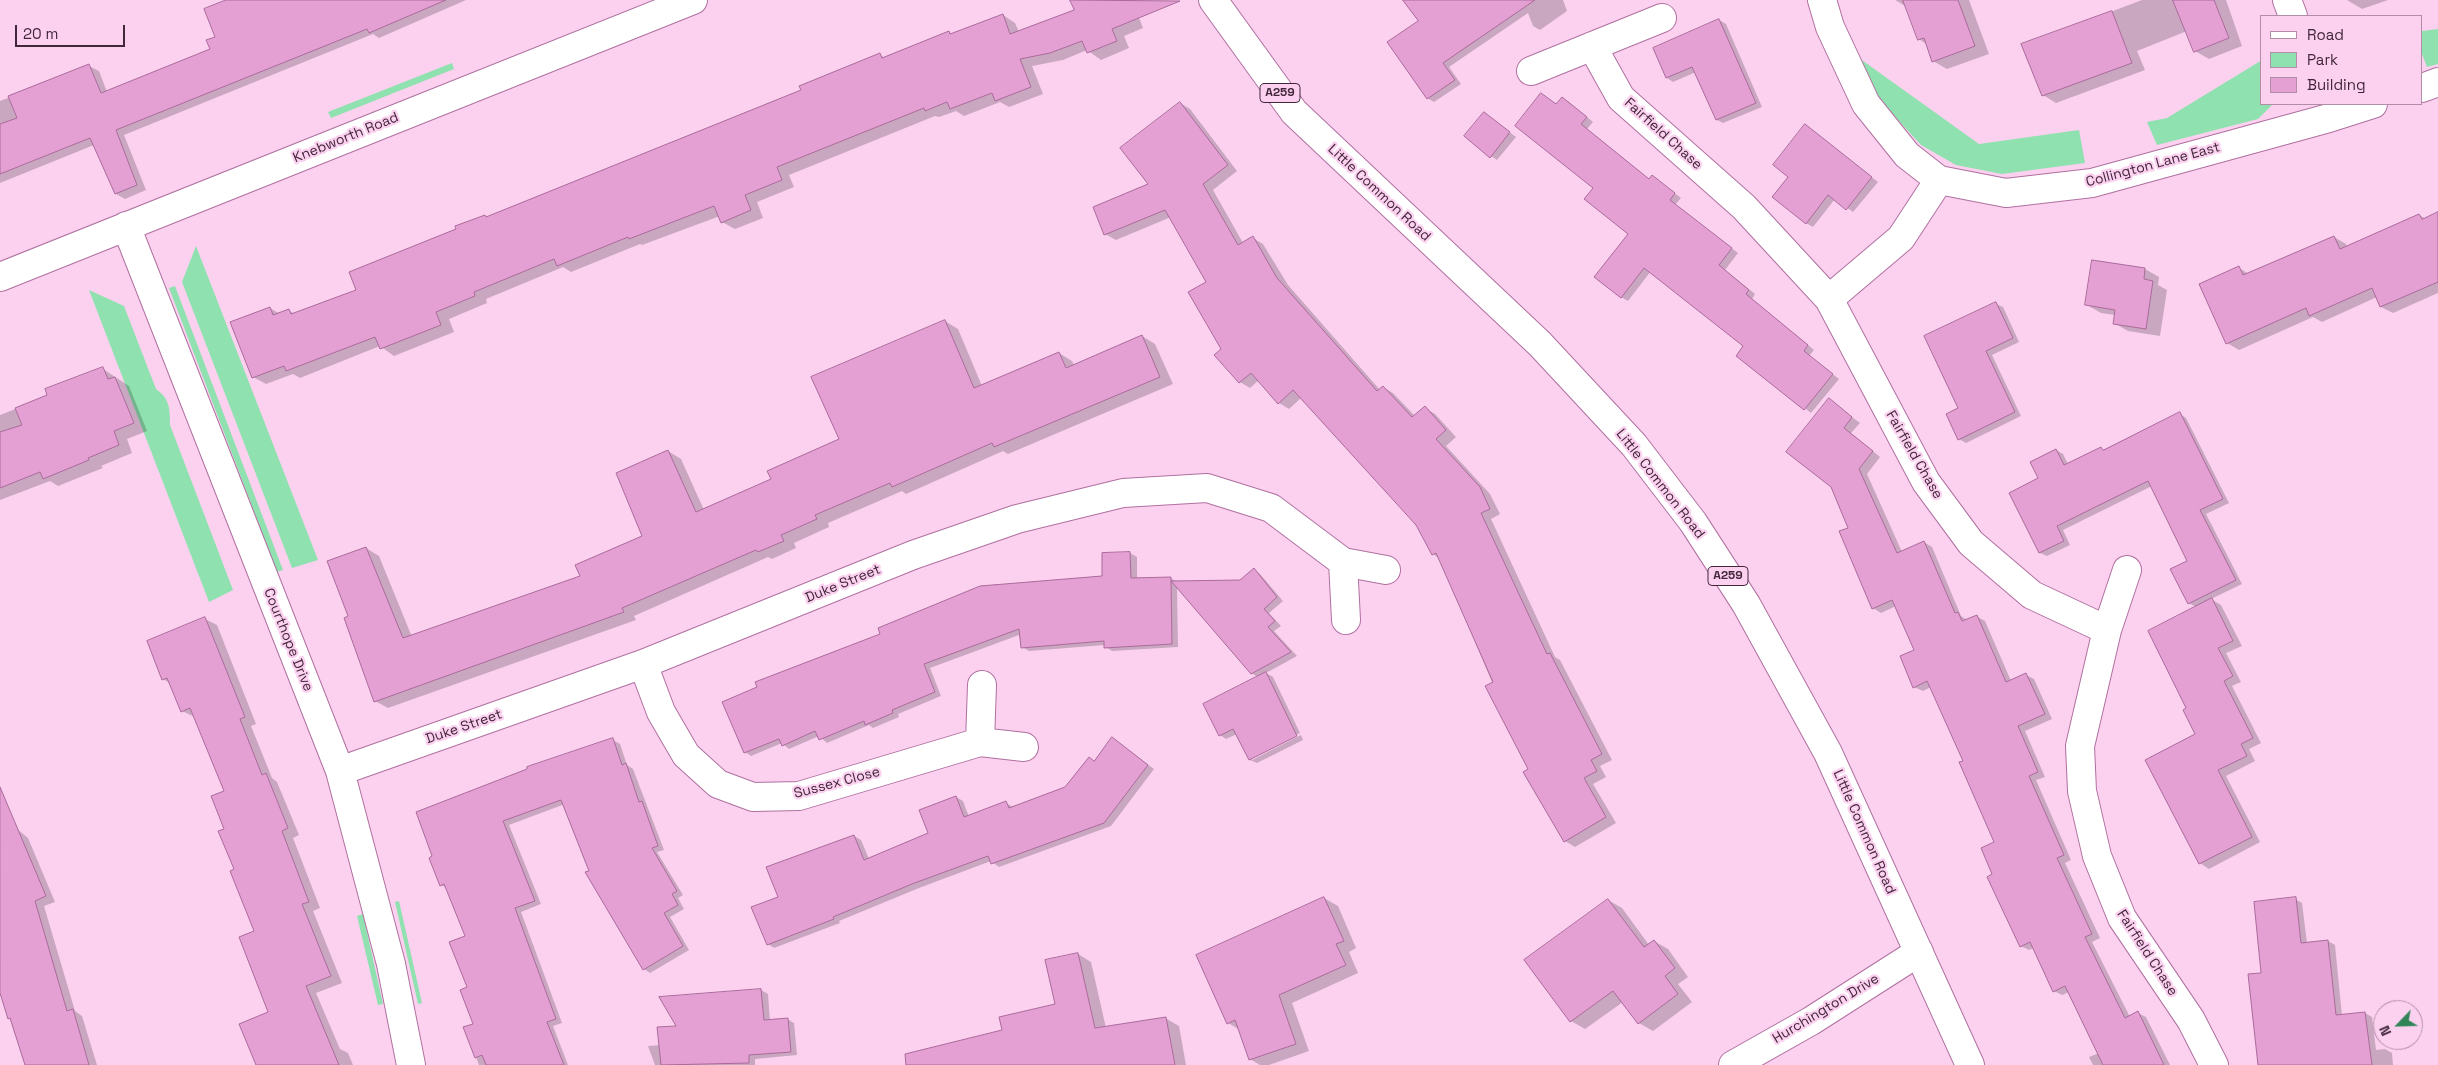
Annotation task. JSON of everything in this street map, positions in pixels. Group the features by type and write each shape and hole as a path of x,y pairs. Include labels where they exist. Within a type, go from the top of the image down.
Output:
{"main road":[{"name":"Knebworth Road","path":"0,277 693,0"},
{"name":"Little Common Road","path":"1213,0 1294,112 1540,344 1634,445 1693,522 1746,604 1828,753 1970,1065"},
{"name":"Collington Lane East","path":"1822,0 1830,27 1866,104 1907,155 1940,180 2006,193 2092,183 2326,111 2366,105"},
{"path":"2287,0 2293,15"},
{"path":"1531,71 1662,18"},
{"name":"Fairfield Chase","path":"1592,46 1621,98 1744,207 1829,299 1926,482 1971,544 2032,595 2107,630"},
{"path":"2423,88 2438,82"},
{"path":"1829,299 1901,238 1940,180"},
{"name":"Courthope Drive","path":"126,226 340,771 391,964 411,1065"},
{"name":"Duke Street","path":"340,771 643,664 923,552 1017,519 1123,493 1207,488 1271,508 1343,562 1386,570"},
{"path":"1343,562 1346,620"},
{"name":"Fairfield Chase","path":"2127,570 2107,630 2080,746 2082,791 2097,856 2122,918 2191,1020 2214,1065"},
{"name":"Sussex Close","path":"643,664 660,712 686,755 718,784 753,797 798,796 980,742 1024,747"},
{"path":"980,742 982,685"},
{"name":"Hurchington Drive","path":"1733,1065 1811,1021 1918,952"}],"green space":[{"path":"2438,29 2438,64 2427,67 2423,57 2423,31"},
{"path":"1859,58 1979,144 2079,130 2085,163 2002,174 1956,165 1921,145 1877,97"},
{"path":"2260,61 2260,105 2272,105 2258,119 2157,145 2147,122 2167,118"},
{"path":"452,63 454,69 331,118 328,112"},
{"path":"196,246 318,560 292,568 182,282"},
{"path":"175,286 283,570 277,572 169,288"},
{"path":"89,290 124,306 156,389 167,401 170,425 233,590 209,602"},
{"path":"399,901 422,1003 418,1004 395,902"},
{"path":"363,914 383,1004 378,1005 357,916"}],"building":[{"path":"226,0 446,0 369,33 367,29 116,130 137,185 115,194 90,138 0,174 0,124 17,118 8,96 89,64 101,93 210,49 206,40 215,37 204,9"},
{"path":"1070,0 1180,1 1112,29 1117,41 1087,53 1082,41 1050,53 1020,59 1031,87 995,101 992,93 950,109 947,102 925,111 924,108 777,167 782,180 745,195 751,210 721,223 714,206 629,239 628,237 557,266 554,259 474,292 475,296 436,312 441,325 380,349 375,337 286,371 284,366 252,378 230,322 270,307 273,315 289,309 291,314 356,290 349,272 456,229 455,226 485,215 486,217 801,90 799,86 880,53 882,58 949,31 950,34 1003,14 1010,34 1074,10"},
{"path":"1403,0 1535,0 1443,63 1455,80 1427,99 1387,42 1418,21"},
{"path":"1903,0 1958,0 1975,46 1932,62 1924,38 1918,40"},
{"path":"2173,0 2214,0 2229,38 2194,52"},
{"path":"2112,11 2132,63 2042,96 2021,44"},
{"path":"1719,19 1756,103 1716,120 1692,67 1666,78 1653,48"},
{"path":"1541,93 1556,104 1562,97 1587,117 1581,124 1649,179 1652,175 1675,193 1670,200 1732,248 1719,265 1749,290 1746,294 1808,345 1804,351 1833,374 1804,410 1736,356 1743,346 1644,268 1621,298 1594,277 1628,234 1584,199 1593,188 1515,126"},
{"path":"1180,102 1228,165 1203,184 1238,245 1253,236 1277,278 1377,391 1383,386 1412,417 1425,406 1446,430 1436,439 1480,487 1490,509 1481,513 1547,654 1550,653 1602,754 1591,760 1597,771 1584,778 1606,817 1564,842 1523,772 1528,769 1485,686 1493,682 1436,553 1432,555 1416,525 1293,390 1278,404 1251,373 1239,383 1214,355 1221,349 1188,292 1206,282 1165,210 1104,235 1093,207 1148,184 1120,148"},
{"path":"1484,112 1510,132 1490,158 1464,136"},
{"path":"1805,124 1872,177 1846,210 1828,195 1806,224 1772,197 1788,177 1773,165"},
{"path":"2438,212 2438,282 2380,307 2372,288 2309,316 2306,308 2226,344 2199,284 2239,266 2243,275 2334,236 2340,249 2419,214 2422,219"},
{"path":"2092,260 2145,268 2144,279 2153,281 2146,329 2113,324 2115,310 2085,305"},
{"path":"1996,302 2013,338 1986,351 2015,412 1958,440 1946,414 1958,408 1924,336"},
{"path":"945,320 974,388 1059,352 1066,368 1142,335 1160,377 994,447 992,443 892,487 890,483 815,515 817,519 781,535 784,541 758,552 756,550 622,608 624,612 374,702 344,618 348,616 327,561 366,547 403,638 580,576 575,565 642,536 616,473 668,450 696,512 771,479 767,471 839,439 811,377"},
{"path":"103,367 108,379 115,377 134,423 114,431 119,445 43,479 40,472 0,488 0,432 22,425 15,408 47,395 45,389"},
{"path":"1829,398 1852,417 1844,428 1873,451 1859,469 1897,553 1924,541 1955,613 1958,612 1962,621 1977,615 2006,682 2026,673 2045,714 2018,726 2038,772 2029,776 2064,855 2057,858 2092,934 2085,937 2125,1018 2138,1011 2164,1065 2103,1065 2065,986 2053,992 2030,942 2020,947 1987,877 1992,874 1981,848 1994,842 1959,762 1963,761 1927,681 1913,688 1900,656 1914,650 1892,600 1872,609 1839,531 1848,528 1831,487 1786,452"},
{"path":"2180,412 2223,499 2200,510 2236,580 2188,604 2170,569 2187,561 2148,481 2057,526 2064,541 2039,553 2009,493 2038,478 2030,462 2056,449 2064,465 2101,447 2103,450"},
{"path":"1130,552 1131,578 1171,577 1172,644 1104,648 1104,641 1021,648 1019,629 924,664 935,692 892,710 893,713 865,725 864,721 819,740 815,731 782,746 779,739 744,753 722,702 757,687 755,682 880,634 878,628 980,586 1102,576 1102,553"},
{"path":"1254,568 1277,597 1264,609 1275,621 1268,627 1291,652 1251,674 1171,581 1240,580"},
{"path":"2212,598 2233,641 2218,648 2233,676 2224,681 2253,738 2241,744 2247,756 2218,770 2252,837 2199,864 2145,760 2195,734 2183,710 2186,708 2148,631"},
{"path":"205,617 245,717 240,719 262,775 266,773 288,828 282,831 309,902 302,904 331,976 306,986 339,1065 256,1065 239,1024 268,1012 239,937 254,931 230,871 234,869 218,831 224,829 211,796 224,791 190,708 181,712 167,678 162,680 147,641"},
{"path":"1266,672 1297,736 1249,760 1233,729 1219,736 1203,704"},
{"path":"1112,737 1148,765 1104,823 991,864 988,856 912,884 833,917 834,919 767,945 751,907 778,897 766,867 854,835 864,860 928,833 919,810 956,796 964,817 1006,801 1009,808 1065,787 1089,757 1094,761"},
{"path":"613,738 622,765 626,763 639,802 642,801 658,846 652,848 677,891 672,894 678,905 664,913 683,946 643,970 585,872 589,871 561,800 503,821 535,901 515,908 556,1019 547,1022 564,1065 486,1065 482,1055 475,1058 463,1027 473,1024 460,990 467,987 449,942 465,936 444,884 440,886 429,858 432,856 416,812 527,769 527,767"},
{"path":"0,787 46,896 35,901 67,1011 73,1009 89,1065 25,1065 10,1018 8,1019 0,993"},
{"path":"1324,897 1344,941 1336,944 1346,965 1279,995 1296,1044 1249,1060 1235,1020 1227,1024 1196,955"},
{"path":"2296,897 2301,943 2328,940 2336,1015 2365,1012 2372,1065 2258,1065 2248,974 2261,973 2254,902"},
{"path":"1608,899 1644,947 1654,940 1675,968 1665,976 1678,994 1638,1024 1613,991 1570,1022 1524,960"},
{"path":"1078,953 1095,1028 1166,1017 1175,1065 906,1065 905,1054 1002,1030 999,1017 1055,1004 1045,960"},
{"path":"761,989 764,1020 788,1018 791,1052 749,1055 749,1063 661,1065 657,1027 676,1026 659,997"}]}
